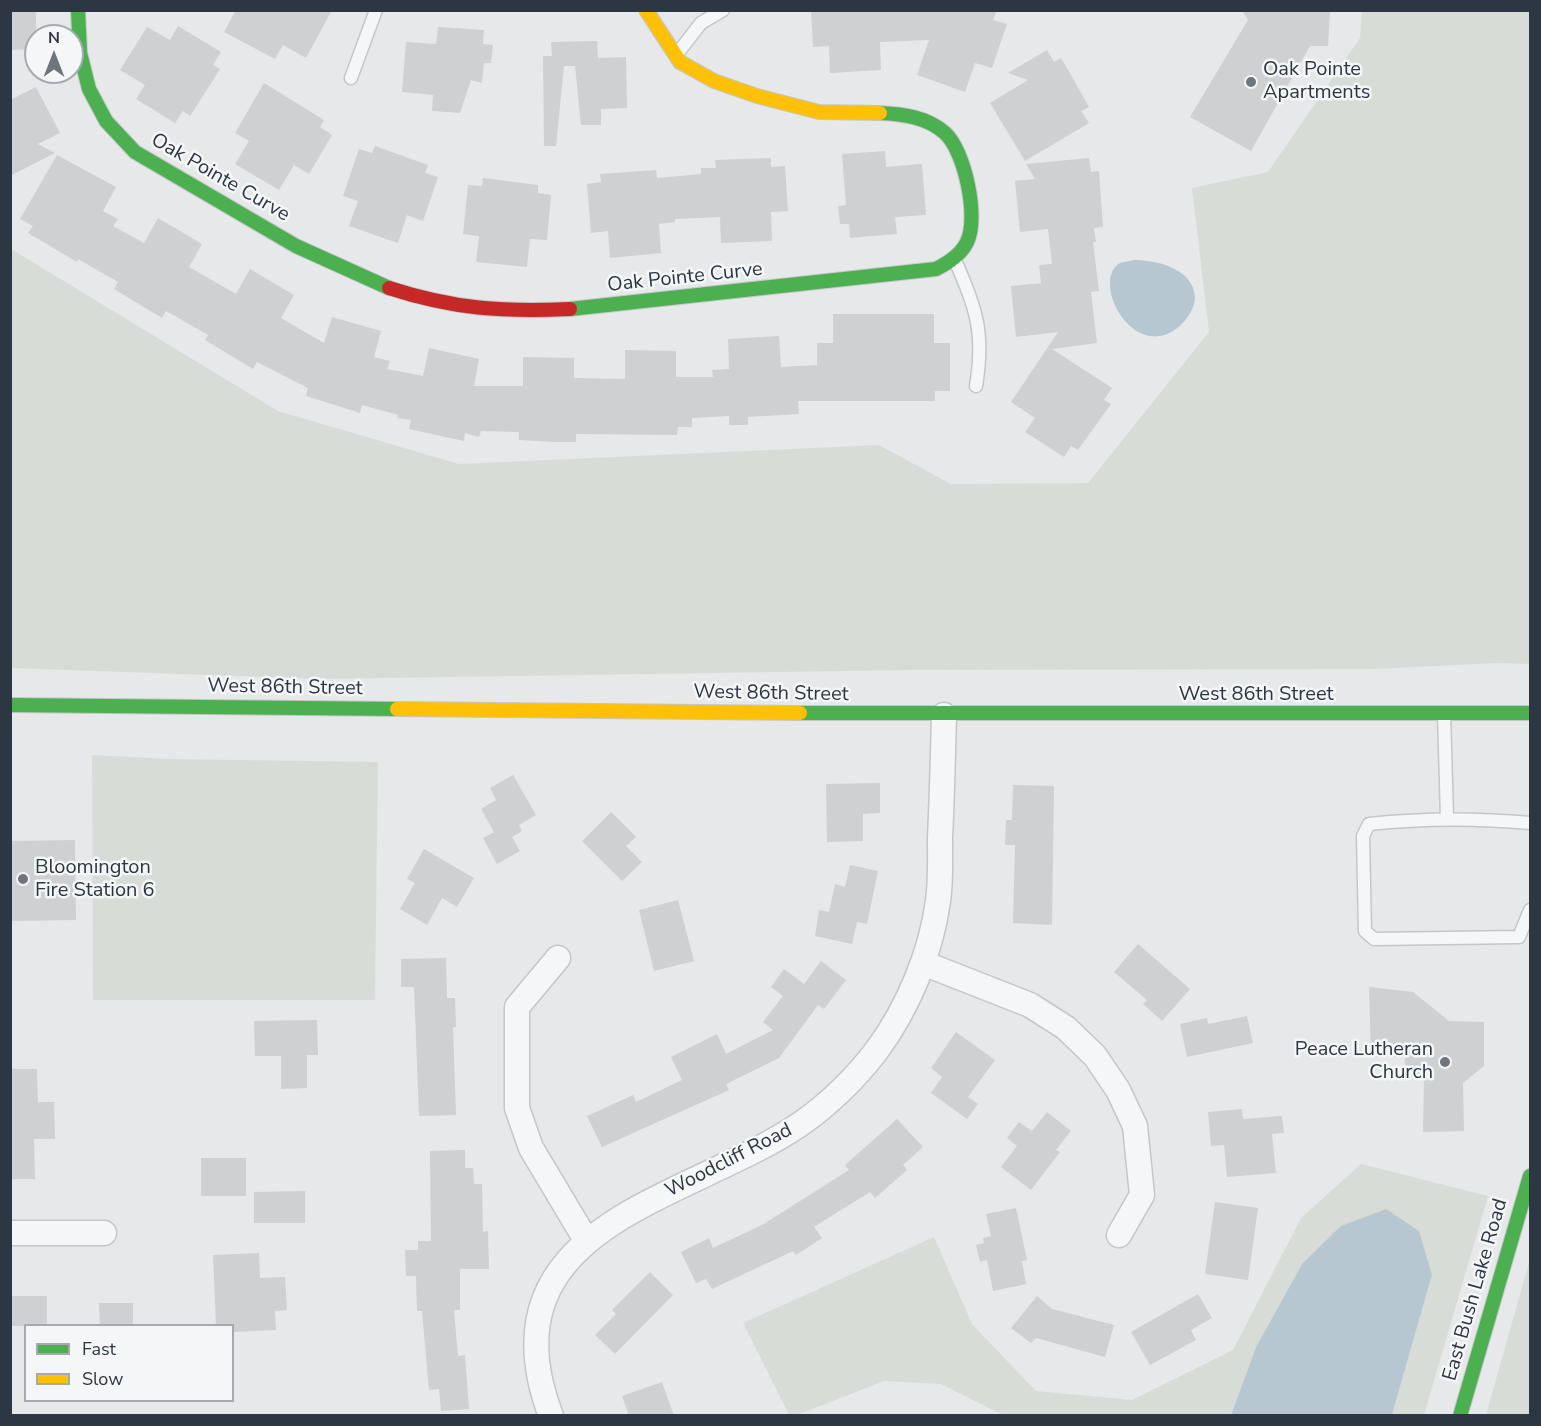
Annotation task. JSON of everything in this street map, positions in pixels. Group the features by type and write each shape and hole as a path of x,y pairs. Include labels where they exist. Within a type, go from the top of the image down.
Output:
{"street":[{"name":"Oak Pointe Curve","path":"78,10 78,34 88,88 110,129 135,152 340,271 404,294 469,308 520,311 579,309 936,269 955,259"},
{"path":"646,10 684,65 703,78 816,114 903,114 925,120 943,132 957,149 966,169 971,222 967,243 955,259"},
{"name":"West 86th Street","path":"10,705 944,715 1530,713"},
{"name":"Woodcliff Road","path":"550,1416 538,1374 536,1337 544,1302 561,1268 586,1240 615,1219 754,1152 800,1125 842,1090 877,1050 923,963 938,901 944,715"},
{"path":"558,958 517,1007 517,1108 531,1148 586,1240"},
{"path":"923,963 1030,1005 1066,1028 1095,1056 1118,1090 1135,1126 1142,1195 1119,1234"},
{"name":"East Bush Lake Road","path":"1460,1416 1530,1176"},
{"path":"10,1233 104,1233"}],"lane":[{"path":"351,78 376,10"},
{"path":"676,55 701,23 723,10"},
{"path":"955,259 975,306 980,330 981,357 976,386"},
{"path":"1444,713 1447,818"},
{"path":"1530,823 1447,818 1369,824 1365,829 1365,931 1374,939 1519,937 1530,910"}],"shaded area":[{"path":"1362,11 1530,11 1530,664 1496,663 1376,669 910,670 321,679 11,668 11,249 278,411 459,464 879,445 951,484 1088,483 1209,332 1192,188 1268,172 1360,38"},
{"path":"92,755 168,759 378,762 375,1000 93,1000"},
{"path":"1361,1164 1488,1196 1424,1415 1392,1415 1432,1275 1302,1264 1256,1347 1231,1415 1003,1415 941,1384 884,1381 797,1415 789,1415 743,1323 934,1237 972,1324 1036,1391 1132,1400 1233,1350 1301,1218"},
{"path":"1530,1259 1530,1415 1486,1415"}],"water":[{"path":"1134,260 1153,262 1172,268 1188,279 1193,287 1195,301 1189,316 1181,325 1164,335 1148,336 1133,329 1114,302 1110,286 1112,273 1120,263"},
{"path":"1386,1209 1419,1231 1432,1275 1392,1415 1231,1415 1256,1347 1302,1264 1341,1226"}],"building":[{"path":"10,10 36,10 36,24 24,24 24,49 10,50"},
{"path":"236,10 332,10 306,58 283,45 275,59 224,32"},
{"path":"811,10 997,10 993,20 1007,24 992,68 975,63 965,92 917,75 929,40 880,42 881,70 830,73 829,46 813,47"},
{"name":"Oak Pointe Apartments","path":"1242,10 1330,10 1328,46 1310,46 1251,151 1190,117 1248,20"},
{"path":"178,26 221,52 213,65 220,69 190,116 183,111 175,123 136,99 145,85 120,70 147,27 170,40"},
{"path":"438,27 484,30 483,44 493,45 491,63 484,63 482,83 471,80 460,113 432,111 433,95 402,92 406,42 436,44"},
{"path":"597,41 598,58 626,57 627,108 601,109 601,125 581,125 575,66 564,66 556,146 544,146 543,56 552,56 551,42"},
{"path":"1047,50 1054,62 1061,58 1071,75 1089,107 1081,111 1089,123 1025,161 990,103 1028,80 1008,73"},
{"path":"264,83 324,120 320,127 332,135 309,174 294,165 279,190 235,164 249,141 235,133"},
{"path":"36,87 60,133 38,144 55,153 10,176 10,100"},
{"path":"375,146 428,165 425,173 438,177 423,221 407,215 398,243 349,226 358,201 343,196 359,149 372,153"},
{"path":"885,151 886,167 922,164 926,215 895,217 897,234 850,238 849,224 840,224 838,206 846,205 842,154"},
{"path":"57,155 116,187 103,211 118,219 113,226 144,243 158,218 202,244 189,267 236,294 250,269 294,295 281,318 324,343 332,317 381,331 374,357 390,361 387,369 423,376 429,348 479,359 474,386 523,386 523,357 574,358 574,378 625,379 625,350 676,351 676,377 713,377 712,370 729,369 728,339 779,336 781,367 817,365 817,343 833,343 833,314 934,314 934,343 950,343 950,391 935,391 935,401 798,401 799,414 748,417 748,425 729,425 729,416 692,418 692,427 678,427 677,435 576,434 576,442 556,442 519,440 519,432 481,431 479,437 465,433 464,441 409,429 411,420 397,418 398,415 362,405 360,413 306,396 308,388 257,362 253,369 205,340 208,335 166,311 162,318 114,289 118,282 78,259 77,262 28,233 33,226 20,219"},
{"path":"771,158 771,167 785,166 788,211 771,212 772,241 721,243 720,217 675,219 675,222 659,224 661,253 610,258 608,231 591,233 587,184 601,182 600,174 656,170 657,178 701,174 701,168 716,168 715,160"},
{"path":"1089,158 1091,172 1099,171 1103,227 1094,228 1096,242 1093,242 1099,291 1091,292 1097,343 1052,349 1112,388 1104,400 1111,404 1078,450 1071,446 1064,457 1025,432 1035,418 1011,402 1058,332 1016,337 1011,286 1041,283 1039,265 1052,264 1048,229 1020,232 1015,181 1035,179 1026,164"},
{"path":"483,178 538,185 538,193 551,195 547,240 530,239 527,267 476,262 479,236 463,234 468,185 482,186"},
{"path":"513,775 536,815 519,825 522,831 512,837 520,851 497,864 483,838 494,832 481,809 496,800 490,788"},
{"path":"880,783 880,813 863,814 863,841 827,842 826,784"},
{"path":"1013,785 1054,786 1052,925 1013,923 1015,845 1005,845 1006,820 1012,820"},
{"path":"611,812 636,837 626,846 642,862 622,881 582,841"},
{"path":"75,840 76,920 12,921 11,841"},
{"path":"424,849 474,878 457,907 442,898 427,925 400,909 415,883 407,879"},
{"path":"850,865 878,871 867,924 857,922 852,944 815,936 819,910 829,912 835,884 845,887"},
{"path":"678,900 694,961 654,971 639,910"},
{"path":"1138,944 1190,989 1162,1021 1143,1004 1147,1000 1114,972"},
{"path":"446,958 447,998 455,998 456,1027 453,1027 456,1115 419,1116 414,987 401,987 401,959"},
{"path":"821,961 846,980 824,1009 818,1005 779,1058 726,1084 729,1090 602,1147 587,1116 633,1095 636,1102 682,1080 671,1057 717,1034 726,1054 773,1030 763,1022 783,996 771,987 784,969 804,984"},
{"name":"Peace Lutheran Church","path":"1369,987 1413,992 1449,1021 1484,1022 1484,1066 1463,1083 1464,1131 1423,1132 1424,1077 1405,1077 1405,1057 1371,1057"},
{"path":"1247,1016 1253,1043 1187,1057 1180,1024 1207,1018 1208,1024"},
{"path":"317,1020 318,1055 307,1055 307,1088 281,1089 281,1056 255,1056 254,1021"},
{"path":"956,1032 995,1060 968,1097 978,1104 967,1119 931,1093 942,1077 931,1068"},
{"path":"10,1069 37,1069 38,1102 54,1102 55,1139 34,1139 35,1179 10,1179"},
{"path":"1242,1109 1243,1119 1282,1116 1284,1133 1272,1134 1276,1173 1227,1177 1224,1145 1211,1146 1208,1112"},
{"path":"1047,1112 1071,1131 1056,1150 1060,1152 1031,1190 1001,1167 1017,1146 1007,1138 1019,1122 1032,1131"},
{"path":"897,1119 923,1147 903,1165 907,1170 875,1198 870,1192 814,1227 822,1238 796,1255 793,1251 712,1289 706,1279 696,1283 681,1252 709,1238 713,1248 762,1225 849,1170 845,1165"},
{"path":"465,1150 465,1168 473,1168 474,1184 482,1184 483,1232 488,1231 489,1269 460,1269 460,1310 454,1310 458,1356 465,1355 469,1409 441,1411 439,1389 429,1390 422,1311 417,1311 416,1276 406,1276 405,1250 418,1250 418,1241 431,1241 430,1151"},
{"path":"201,1158 246,1158 246,1196 201,1196"},
{"path":"305,1191 305,1223 254,1223 254,1192"},
{"path":"1215,1202 1258,1208 1248,1280 1205,1274"},
{"path":"1016,1208 1027,1260 1022,1261 1026,1284 993,1291 987,1260 980,1262 976,1245 984,1243 983,1238 991,1236 986,1214"},
{"path":"259,1253 260,1278 285,1277 287,1310 275,1311 276,1330 234,1332 234,1324 216,1324 213,1255"},
{"path":"650,1272 673,1295 615,1354 595,1335 616,1314 612,1310"},
{"path":"1198,1294 1212,1318 1191,1330 1196,1340 1150,1365 1131,1332"},
{"path":"10,1296 47,1296 47,1324 10,1326"},
{"path":"1037,1296 1052,1309 1114,1325 1105,1357 1036,1338 1031,1343 1011,1328"},
{"path":"99,1303 133,1303 133,1324 100,1324"},
{"path":"662,1382 674,1416 629,1416 622,1396"}],"traffic: fast":[{"path":"78,10 80,53 89,89 106,121 135,152 296,246 389,288"},
{"path":"570,309 936,269 945,264 961,251 970,231 971,202 959,154 945,133 930,123 906,116 880,113"},
{"path":"10,705 397,709"},
{"path":"800,713 1530,713"},
{"path":"1460,1416 1530,1176"}],"traffic: slow":[{"path":"646,10 680,62 714,81 757,96 819,112 880,113"},
{"path":"397,709 800,713"}],"traffic: jam":[{"path":"389,288 435,301 478,308 570,309"}],"place":[{"name":"Oak Pointe Apartments","path":"1251,82"},
{"name":"Bloomington Fire Station 6","path":"23,879"},
{"name":"Peace Lutheran Church","path":"1445,1062"}]}
